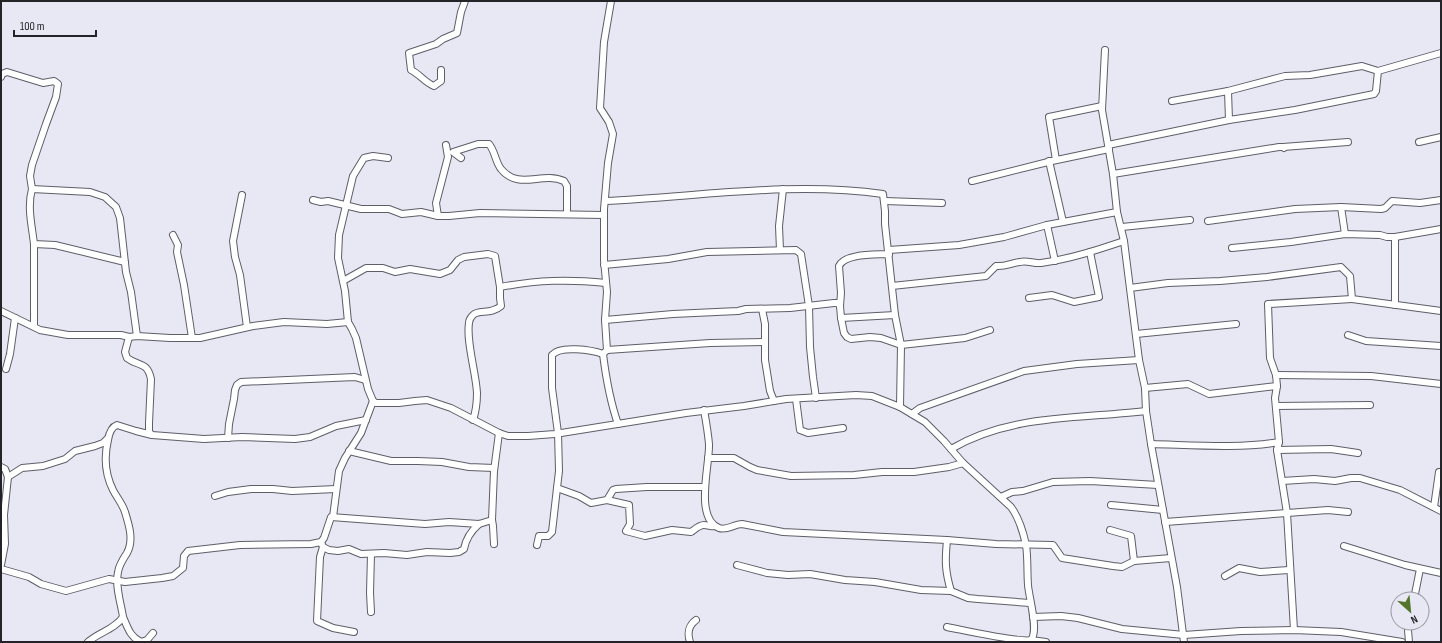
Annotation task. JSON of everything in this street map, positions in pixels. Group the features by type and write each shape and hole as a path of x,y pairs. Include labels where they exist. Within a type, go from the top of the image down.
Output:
{"street":[{"path":"441,70 441,81 434,86 428,84 419,74 411,70 409,53 436,44 457,33 461,12 465,1"},
{"path":"609,1 604,42 600,108 609,122 613,134 608,163 604,215 604,265 607,306 605,320 605,352 609,393 612,408 618,424"},
{"path":"1105,50 1102,106 1113,174 1117,212 1124,241 1139,360 1145,388 1146,411 1151,444 1177,587 1184,639"},
{"path":"1172,101 1228,91 1285,76 1310,75 1362,66 1378,71 1441,53"},
{"path":"972,181 1052,160 1229,120 1295,110 1374,94 1376,91 1378,71"},
{"path":"1,77 2,74 7,72 43,83 54,81 58,84 56,97 32,165 30,176 32,189 30,208 34,244 34,326"},
{"path":"1228,91 1229,120"},
{"path":"1063,222 1052,160 1049,117 1102,106"},
{"path":"1419,142 1441,137"},
{"path":"1113,174 1284,148 1348,142"},
{"path":"461,158 453,152 478,144 490,144 501,169 511,178 521,180 540,178 564,181 567,186 567,214"},
{"path":"438,216 436,203 448,157 446,145"},
{"path":"354,632 333,628 317,621 320,557 322,544 331,517 333,517 336,489 340,471 344,458 361,433 373,401 365,380 356,338 348,322 345,291 338,258 339,235 353,176 364,158 373,156 388,158"},
{"path":"32,189 90,192 105,197 116,207 120,218 125,262 137,336"},
{"path":"605,201 657,199 783,189 829,189 867,191 884,194 885,224 895,315 900,345 900,407"},
{"path":"780,250 779,226 783,189"},
{"path":"242,195 233,241 235,257 240,275 247,328"},
{"path":"313,200 321,202 328,201 361,209 389,209 402,214 421,212 438,216 480,213 604,215"},
{"path":"1208,221 1294,209 1341,207 1381,209 1385,208 1392,201 1420,203 1441,200"},
{"path":"885,201 942,203"},
{"path":"1341,207 1345,234"},
{"path":"990,330 965,338 900,345 881,338 870,336 851,339 844,334 841,318 839,266 841,262 851,257 959,245 1004,237 1047,225 1117,212"},
{"path":"1122,228 1190,220"},
{"path":"1047,225 1055,261"},
{"path":"1232,248 1291,242 1345,234 1395,237 1441,229"},
{"path":"173,235 178,245 177,252 184,285 192,338"},
{"path":"1395,237 1395,305"},
{"path":"892,286 986,276 996,266 1003,267 1020,261 1038,263 1055,261 1124,241"},
{"path":"34,244 55,245 125,262"},
{"path":"604,265 668,259 707,252 796,250 802,254 809,306 812,376 816,398"},
{"path":"1029,298 1052,295 1074,302 1099,297 1090,252"},
{"path":"343,281 366,268 383,268 396,272 410,269 440,274 450,270 458,260 464,257 488,254 495,256 500,287 501,306 492,312 478,312 474,314 469,322 477,395 476,411 473,420"},
{"path":"1130,288 1168,283 1267,277 1341,267 1350,276 1352,299"},
{"path":"500,287 544,280 582,280 606,283"},
{"path":"1294,630 1289,570 1287,513 1277,450 1279,442 1275,398 1277,386 1276,375 1270,358 1268,304 1352,299 1441,311"},
{"path":"605,320 834,303 838,303 840,306"},
{"path":"762,309 765,324 765,360 770,392 774,401"},
{"path":"1,311 40,330 68,335 121,335 129,337 200,338 284,322 327,324 348,322"},
{"path":"841,318 895,315"},
{"path":"6,369 10,354 15,318"},
{"path":"1136,334 1236,324"},
{"path":"1348,335 1366,341 1441,346"},
{"path":"129,337 126,352 127,358 146,366 150,372 151,379 148,423 149,432 152,434"},
{"path":"537,545 539,536 548,536 552,532 559,471 558,433 552,388 552,355 557,351 580,349 605,352 710,343 765,342"},
{"path":"912,414 920,408 1024,372 1077,364 1139,360"},
{"path":"1276,375 1371,376 1441,384"},
{"path":"228,438 235,390 237,385 241,382 355,377 365,380"},
{"path":"1145,388 1188,384 1209,394 1277,386"},
{"path":"373,401 384,404 427,400 452,408 499,433 508,436 528,436 558,433 704,410 774,401 856,395 872,396 900,407 925,422 963,464 1001,497 1011,507 1017,516 1026,544 1030,603 1033,617 1034,637 1031,641"},
{"path":"796,399 800,430 808,433 843,428"},
{"path":"1276,406 1370,405"},
{"path":"704,410 709,445 705,505 709,520 714,526"},
{"path":"950,449 984,433 1030,421 1146,411"},
{"path":"153,633 146,640 141,642 135,640 131,636 124,618 117,580 118,571 131,543 130,533 125,512 112,489 105,467 105,454 108,438 111,429 114,426 117,425 152,434 204,439 295,439 310,437 336,426 366,420"},
{"path":"494,544 492,520 494,468 499,433"},
{"path":"8,477 22,468 43,466 65,459 75,451 95,446 108,438"},
{"path":"1151,444 1264,444 1279,442"},
{"path":"1277,450 1331,449 1358,453"},
{"path":"349,452 391,461 430,461 469,467 494,468"},
{"path":"708,458 734,458 757,470 791,476 914,472 963,464"},
{"path":"1,467 5,469 8,477 4,515 5,544 1,565"},
{"path":"1434,507 1439,472"},
{"path":"1282,481 1314,478 1335,481 1360,478 1400,490 1441,511"},
{"path":"1001,497 1012,492 1024,491 1053,482 1090,481 1158,485"},
{"path":"607,500 613,490 616,489 647,487 705,488"},
{"path":"557,488 579,496 591,503 607,500 629,505 630,524 626,531 645,536 672,530 691,532 704,525 726,529 736,524 742,524 783,532 947,540 996,544 1053,545 1062,558 1122,567 1134,561 1171,558"},
{"path":"215,496 228,492 251,489 292,491 336,489"},
{"path":"1111,505 1163,510"},
{"path":"1165,522 1328,510 1348,512"},
{"path":"333,517 425,524 449,522 479,524 492,520"},
{"path":"1,569 29,577 41,584 66,591 109,579 126,582 173,576 183,568 184,556 188,551 240,545 322,544 329,550 338,551 349,549 361,554 384,553 407,555 427,552 458,552 464,549 471,531 479,524"},
{"path":"1110,530 1131,536 1134,561"},
{"path":"947,540 946,574 951,591"},
{"path":"1344,546 1405,565 1441,573"},
{"path":"371,554 371,612"},
{"path":"737,565 767,573 788,575 810,574 845,580 875,582 921,590 951,591 968,598 1030,603"},
{"path":"1225,576 1239,568 1260,572 1289,570"},
{"path":"1416,591 1420,568"},
{"path":"1033,617 1061,616 1078,618 1122,629 1184,639 1241,630 1294,630 1341,632 1402,642"},
{"path":"88,642 94,636 110,630 124,618"},
{"path":"690,642 688,631 692,623 696,620"},
{"path":"947,627 1024,642 1046,642"},
{"path":"1408,631 1409,642"}]}
